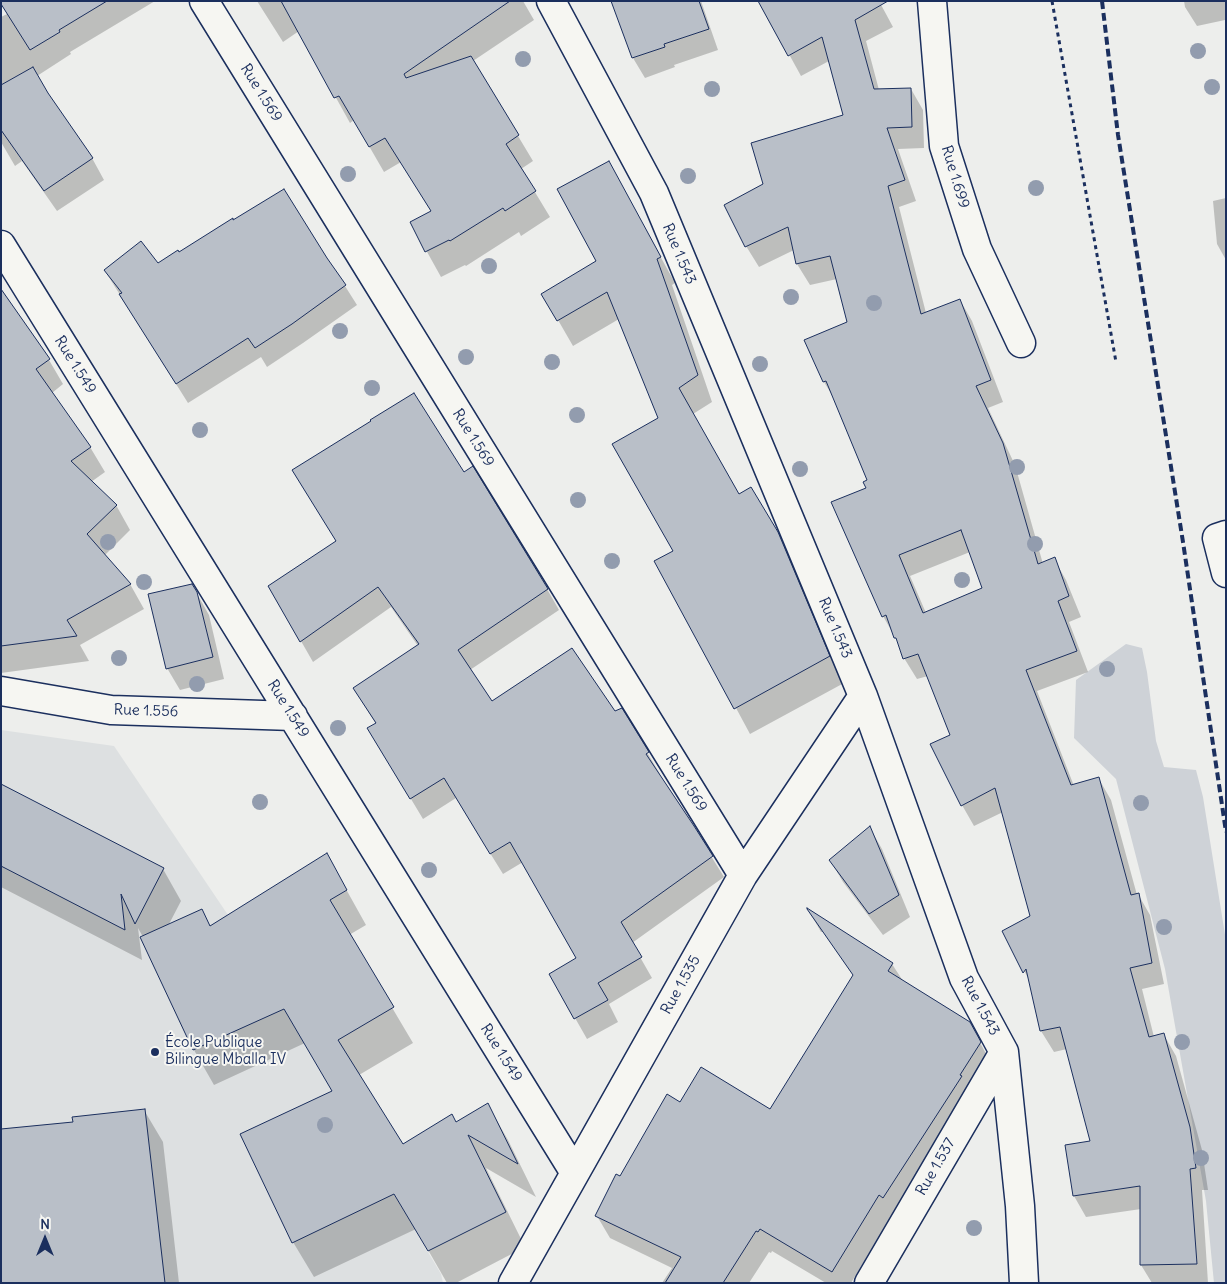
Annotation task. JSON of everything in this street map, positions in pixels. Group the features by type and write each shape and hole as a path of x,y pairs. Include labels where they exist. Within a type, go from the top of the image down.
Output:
{"street":[{"name":"Rue 1.569","path":"204,1 743,875"},
{"name":"Rue 1.543","path":"551,1 654,193 863,696 964,978 1004,1052 1020,1206 1024,1283"},
{"name":"Rue 1.699","path":"932,1 944,146 977,249 1021,343"},
{"name":"Rue 1.549","path":"1,245 575,1172"},
{"path":"1226,535 1217,538 1226,573"},
{"name":"Rue 1.556","path":"1,691 111,710 293,716"},
{"name":"Rue 1.535","path":"513,1283 743,875 863,696"},
{"name":"Rue 1.537","path":"869,1283 1004,1052"}],"path":[{"path":"1052,1 1116,362"}],"shaded area":[{"path":"1126,644 1142,648 1156,741 1164,767 1196,770 1203,797 1226,941 1226,1283 1214,1283 1206,1201 1165,969 1116,779 1074,738 1076,680"},
{"name":"École Publique Bilingue Mballa IV","path":"1,730 114,746 228,915 441,1274 443,1283 1,1283"}],"building":[{"path":"1,1 107,1 30,50 1,4"},
{"path":"281,1 510,1 404,74 406,78 471,56 519,135 506,144 536,191 505,211 503,208 450,241 425,252 410,222 431,211 385,138 369,147 339,96 334,98"},
{"path":"611,1 699,1 709,29 664,44 665,47 632,58"},
{"path":"758,1 888,1 855,20 874,89 911,88 912,127 887,128 905,180 888,186 921,314 960,299 991,380 976,386 1003,443 1038,564 1055,557 1069,596 1058,601 1077,651 1026,670 1071,785 1099,777 1131,895 1139,893 1152,963 1130,968 1149,1037 1164,1033 1190,1127 1196,1168 1190,1169 1197,1264 1140,1265 1140,1186 1073,1196 1065,1145 1090,1141 1060,1027 1040,1031 1026,969 1023,973 1002,931 1030,916 995,788 961,806 930,744 950,735 918,654 903,659 886,615 882,617 831,502 866,488 863,482 867,480 826,381 823,382 804,340 847,322 830,256 796,264 788,227 745,247 724,205 763,184 751,143 843,115 822,37 788,56","holes":["961,530 982,588 923,613 899,555"]},
{"path":"33,67 48,93 93,158 44,191 1,130 1,85"},
{"path":"609,161 661,257 657,259 698,375 679,388 739,494 751,487 778,532 830,656 734,709 654,561 673,551 612,444 658,418 607,292 557,321 541,294 596,261 557,189"},
{"path":"284,189 346,285 255,348 248,338 176,384 119,294 122,293 104,270 141,241 158,263"},
{"path":"1,289 50,359 36,369 91,447 71,461 117,505 87,534 131,584 67,620 77,636 1,646"},
{"path":"414,393 464,472 473,466 548,589 458,650 492,701 572,648 615,711 622,708 649,752 646,754 713,856 621,922 642,957 598,983 608,1000 574,1019 549,974 576,958 510,842 490,854 444,778 410,799 367,728 376,723 353,688 419,644 378,587 300,642 268,586 336,541 292,470"},
{"path":"192,584 197,592 213,657 166,669 148,594"},
{"path":"1,784 164,868 135,924 121,894 125,930 1,866"},
{"path":"870,826 899,895 869,914 829,860"},
{"path":"327,853 347,890 330,900 394,1007 338,1040 403,1144 452,1114 456,1122 488,1103 518,1164 468,1135 506,1212 428,1251 394,1194 292,1243 240,1134 332,1091 284,1009 193,1050 140,937 202,909 210,926"},
{"path":"807,908 893,963 888,971 970,1022 981,1042 960,1075 962,1076 883,1198 879,1195 832,1272 760,1229 758,1232 756,1231 723,1283 665,1283 681,1257 595,1216 616,1174 620,1176 667,1094 680,1102 701,1067 770,1109 853,975"},
{"path":"145,1109 165,1283 1,1283 1,1129 73,1122 72,1117"}],"railway":[{"path":"1102,1 1118,135 1183,542 1226,832"}],"place":[{"name":"École Publique Bilingue Mballa IV","path":"155,1052"}]}
